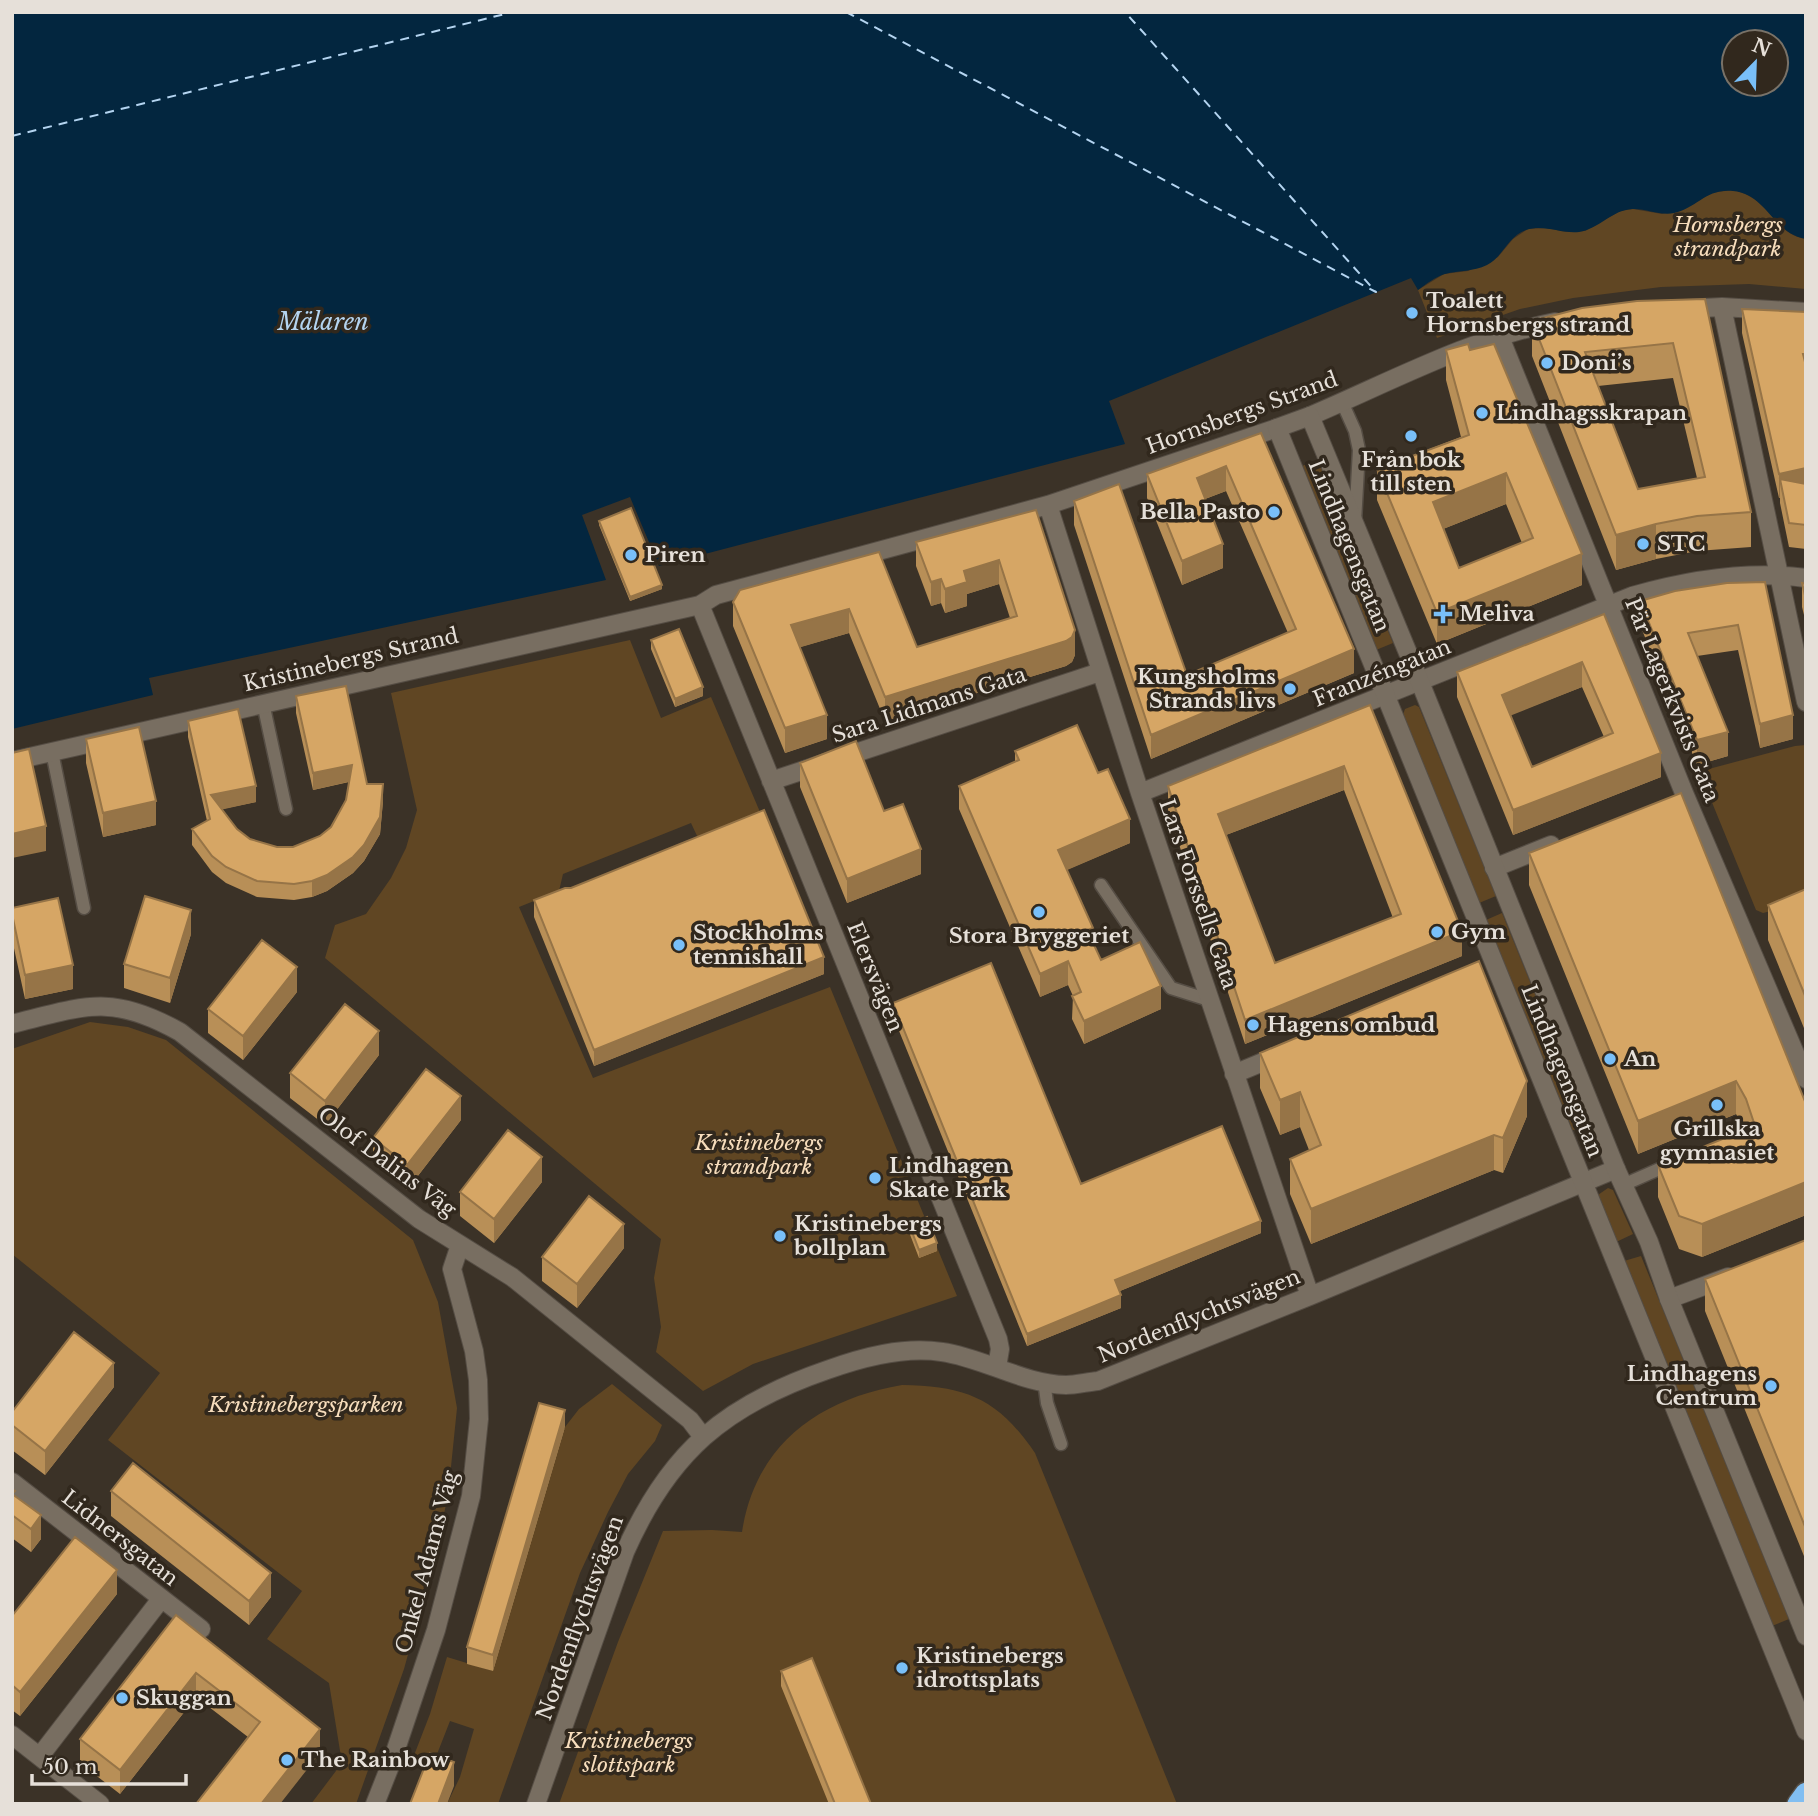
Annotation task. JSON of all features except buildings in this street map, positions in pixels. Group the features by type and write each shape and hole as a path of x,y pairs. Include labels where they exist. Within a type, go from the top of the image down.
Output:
{"highway":[{"path":"1798,1804 1806,1793"}],"street":[{"path":"1670,310 1722,307 1806,312"},
{"path":"1722,307 1806,702"},
{"name":"Hornsbergs Strand","path":"700,605 716,595 1048,505 1310,416 1428,363 1500,337 1567,319"},
{"name":"Pär Lagerkvists Gata","path":"1500,337 1684,793 1806,1079"},
{"name":"Lindhagensgatan","path":"1310,416 1619,1177 1649,1242 1669,1299 1806,1636"},
{"name":"Lindhagensgatan","path":"1276,428 1804,1724"},
{"name":"Lars Forssells Gata","path":"1048,505 1140,793 1310,1296"},
{"name":"Franzéngatan","path":"1140,793 1632,596 1671,585 1725,577 1779,575 1806,578"},
{"name":"Kristinebergs Strand","path":"12,761 700,605"},
{"name":"Elersvägen","path":"700,605 771,781 777,812 998,1339 1000,1349 997,1367"},
{"name":"Sara Lidmans Gata","path":"771,781 1100,672"},
{"path":"1664,801 1684,793"},
{"path":"1494,868 1569,838"},
{"path":"1479,974 1497,968"},
{"name":"Olof Dalins Väg","path":"12,1024 98,1005 127,1009 153,1017 180,1032 419,1219 512,1277 690,1420 703,1437"},
{"path":"1234,1074 1296,1048"},
{"name":"Nordenflychtsvägen","path":"536,1804 636,1527 665,1480 703,1437 729,1415 757,1398 786,1384 849,1362 897,1352 942,1352 1066,1385 1098,1381 1582,1183 1619,1177"},
{"name":"Onkel Adams Väg","path":"375,1804 436,1630 471,1496 479,1419 478,1380 474,1351 452,1269 460,1244"},
{"path":"1669,1299 1748,1269"},
{"name":"Lidnersgatan","path":"12,1482 201,1629"},
{"path":"40,1756 161,1600"},
{"path":"12,1735 100,1804"}],"lane":[{"path":"1342,402 1355,431 1359,450 1355,526"},
{"path":"263,703 286,809"},
{"path":"52,752 85,908"},
{"path":"1101,885 1171,988 1209,1000"},
{"path":"1619,1177 1688,1157"},
{"path":"1044,1381 1047,1404 1061,1444"}],"green space":[{"name":"Hornsbergs strandpark","path":"1732,190 1756,200 1785,230 1806,239 1806,289 1749,284 1661,287 1573,298 1520,309 1437,338 1418,290 1444,274 1468,271 1498,257 1513,239 1528,229 1585,231 1620,211 1633,209 1662,214 1692,205 1711,193"},
{"path":"1318,460 1393,643 1376,650 1302,466"},
{"name":"Kristinebergs strandpark","path":"630,640 661,718 711,697 760,812 698,838 691,823 563,874 559,891 519,907 593,1078 830,987 957,1296 753,1364 703,1391 656,1352 661,1327 654,1278 661,1239 325,958 335,925 366,914 391,878 406,848 417,810 391,693"},
{"path":"1415,705 1419,707 1496,896 1479,903 1403,715 1405,709"},
{"path":"1806,745 1806,902 1763,913 1756,910 1702,778 1705,770"},
{"path":"1502,913 1588,1124 1571,1131 1486,920"},
{"name":"Kristinebergsparken","path":"90,1022 128,1027 166,1040 413,1240 438,1302 457,1408 448,1496 404,1669 356,1804 311,1804 342,1763 329,1683 267,1639 302,1591 108,1440 160,1373 12,1254 12,1049"},
{"path":"1608,1188 1613,1190 1633,1234 1614,1243 1595,1197"},
{"path":"1641,1256 1789,1619 1772,1626 1624,1261"},
{"path":"612,1384 662,1425 655,1441 628,1474 580,1573 498,1804 447,1804 460,1777 474,1729 450,1721 432,1767 413,1758 447,1657 493,1671 565,1427 579,1409"},
{"name":"Kristinebergs idrottsplats","path":"902,1385 945,1388 979,1399 1008,1420 1035,1453 1177,1804 559,1804 618,1642 663,1531 742,1532 749,1501 761,1474 776,1451 796,1431 818,1415 844,1402"}],"water":[{"name":"Mälaren","path":"12,12 1806,12 1806,239 1785,230 1754,199 1733,191 1716,192 1674,213 1625,210 1579,232 1533,228 1520,233 1493,261 1482,267 1441,275 1418,290 1411,278 1109,401 1125,444 659,566 630,497 582,515 606,580 149,678 153,695 12,729"}],"ferry route":[{"path":"12,136 513,12"},
{"path":"846,12 1376,292 1125,12"}],"place":[{"name":"Toalett Hornsbergs strand","path":"1412,313"},
{"name":"Doni’s","path":"1547,363"},
{"name":"Lindhagsskrapan","path":"1482,413"},
{"name":"Från bok till sten","path":"1411,436"},
{"name":"Bella Pasto","path":"1274,512"},
{"name":"STC","path":"1643,544"},
{"name":"Piren","path":"631,555"},
{"name":"Meliva","path":"1443,614"},
{"name":"Kungsholms Strands livs","path":"1290,689"},
{"name":"Stora Bryggeriet","path":"1039,912"},
{"name":"Gym","path":"1437,932"},
{"name":"Stockholms tennishall","path":"679,945"},
{"name":"Hagens ombud","path":"1253,1025"},
{"name":"An","path":"1610,1059"},
{"name":"Grillska gymnasiet","path":"1717,1105"},
{"name":"Lindhagen Skate Park","path":"875,1178"},
{"name":"Kristinebergs bollplan","path":"780,1236"},
{"name":"Lindhagens Centrum","path":"1771,1386"},
{"name":"Kristinebergs idrottsplats","path":"902,1668"},
{"name":"Skuggan","path":"122,1698"},
{"name":"The Rainbow","path":"287,1760"}],"park label":[{"name":"Kristinebergs slottspark","path":"629,1753"}]}
